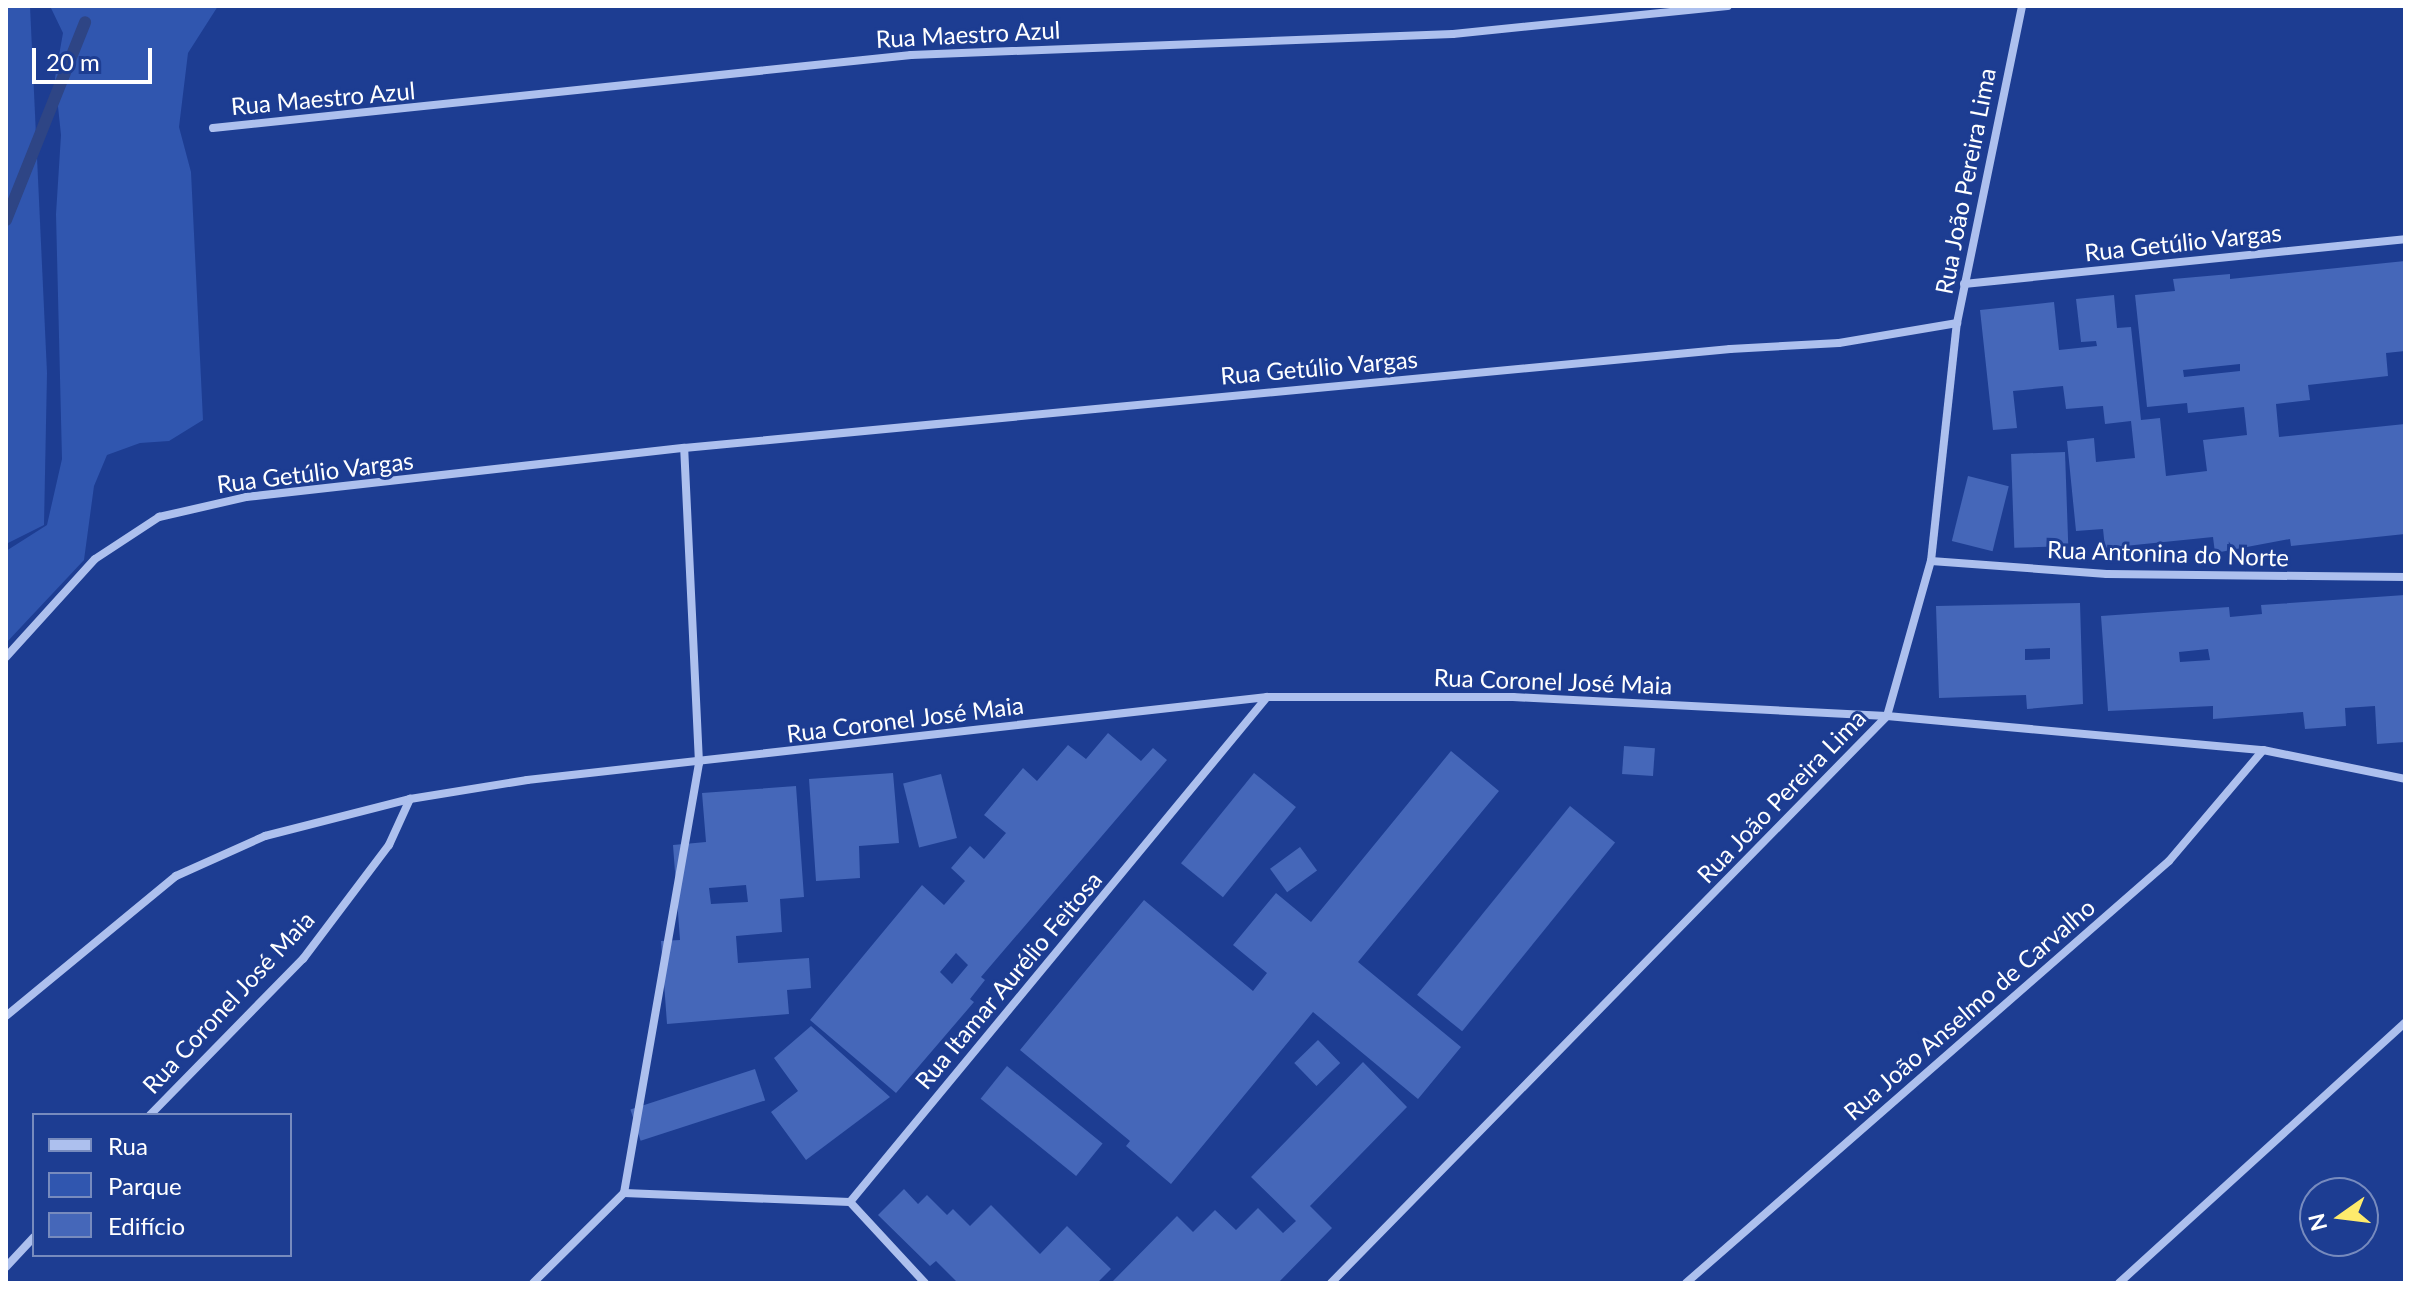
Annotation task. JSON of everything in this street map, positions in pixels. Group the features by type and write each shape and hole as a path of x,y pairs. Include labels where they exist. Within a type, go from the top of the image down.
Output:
{"street":[{"name":"Rua Maestro Azul","path":"213,128 911,55 1453,34 1728,6"},
{"name":"Rua João Pereira Lima","path":"1331,1283 1887,716 1931,561 1957,323 2022,6"},
{"name":"Rua Getúlio Vargas","path":"1964,284 2405,239"},
{"name":"Rua Getúlio Vargas","path":"6,657 95,559 159,517 246,497 684,448 1730,349 1839,343 1957,323"},
{"path":"533,1283 624,1193 699,763 684,448"},
{"name":"Rua Antonina do Norte","path":"1931,561 2107,574 2405,577"},
{"name":"Rua Coronel José Maia","path":"152,1113 303,959 389,845 410,799 527,780 1267,697 1513,697 1887,716 2263,750 2405,779"},
{"name":"Rua Itamar Aurélio Feitosa","path":"850,1202 1267,697"},
{"name":"Rua João Anselmo de Carvalho","path":"1686,1283 2169,861 2263,750"},
{"path":"6,1016 176,876 265,836 410,799"},
{"path":"2119,1283 2405,1023"},
{"path":"624,1193 850,1202 925,1283"},
{"path":"6,1267 32,1239"}],"green space":[{"path":"6,6 30,6 47,373 44,525 6,544"},
{"path":"50,6 218,6 188,53 179,127 191,172 203,420 169,441 140,443 107,455 94,486 84,560 6,643 6,551 47,525 62,459 56,214 61,135 55,78 63,33"}],"building":[{"path":"2405,261 2405,351 2386,353 2388,376 2308,385 2310,400 2276,404 2279,437 2405,424 2405,534 2291,546 2290,539 2215,553 2213,537 2105,548 2103,529 2076,531 2067,441 2094,438 2096,462 2135,458 2131,421 2105,424 2103,406 2066,409 2063,386 2013,391 2017,428 1993,430 1980,310 2054,302 2059,350 2097,346 2096,341 2081,342 2076,299 2114,295 2117,328 2131,327 2141,420 2160,418 2166,476 2207,471 2203,440 2247,435 2244,407 2188,413 2187,403 2147,407 2135,295 2175,291 2173,279 2230,274 2230,279","holes":["2240,364 2240,371 2184,377 2183,370"]},
{"path":"2065,452 2068,546 2014,548 2011,454"},
{"path":"1968,476 2009,486 1993,551 1952,541"},
{"path":"2405,595 2405,742 2377,744 2375,706 2345,708 2346,726 2305,729 2303,712 2213,719 2213,706 2108,711 2101,616 2229,607 2230,617 2262,614 2261,605","holes":["2208,649 2210,660 2180,662 2179,652"]},
{"path":"2080,603 2083,704 2027,709 2026,695 1939,698 1936,606","holes":["2050,648 2050,659 2025,660 2025,649"]},
{"path":"1108,733 1141,761 1153,748 1167,760 981,977 985,980 970,999 974,1002 896,1093 810,1020 922,885 944,905 965,881 951,868 970,846 984,859 1006,833 984,815 1023,768 1037,781 1068,745 1086,759","holes":["956,953 968,965 952,984 940,972"]},
{"path":"1624,746 1655,748 1653,776 1622,774"},
{"path":"1451,751 1499,791 1358,962 1461,1047 1418,1099 1313,1012 1171,1184 1126,1146 1130,1141 1020,1050 1144,900 1253,991 1267,973 1233,945 1276,893 1311,922"},
{"path":"893,773 899,843 859,846 860,878 816,881 809,779"},
{"path":"1254,773 1296,807 1223,897 1181,863"},
{"path":"941,774 957,838 919,847 903,783"},
{"path":"796,786 804,897 780,899 782,932 736,936 738,963 809,958 811,988 787,990 789,1014 667,1024 661,941 680,940 673,845 706,842 702,793","holes":["746,885 748,902 711,904 709,888"]},
{"path":"1570,806 1615,843 1462,1031 1417,995"},
{"path":"1300,847 1317,870 1287,892 1270,869"},
{"path":"811,1026 890,1097 806,1160 771,1112 798,1091 774,1058"},
{"path":"1318,1040 1340,1063 1316,1086 1294,1063"},
{"path":"1363,1062 1407,1107 1310,1206 1332,1228 1278,1283 1111,1283 1177,1216 1193,1232 1215,1210 1236,1230 1258,1208 1283,1233 1296,1221 1251,1177"},
{"path":"1007,1066 1103,1143 1076,1176 981,1099"},
{"path":"755,1069 765,1100 641,1141 630,1109"},
{"path":"904,1189 918,1204 927,1195 947,1215 953,1209 970,1226 991,1205 1040,1254 1067,1226 1111,1269 1097,1283 958,1283 936,1261 930,1266 878,1215"}],"waterway":[{"path":"6,220 85,22"}]}
